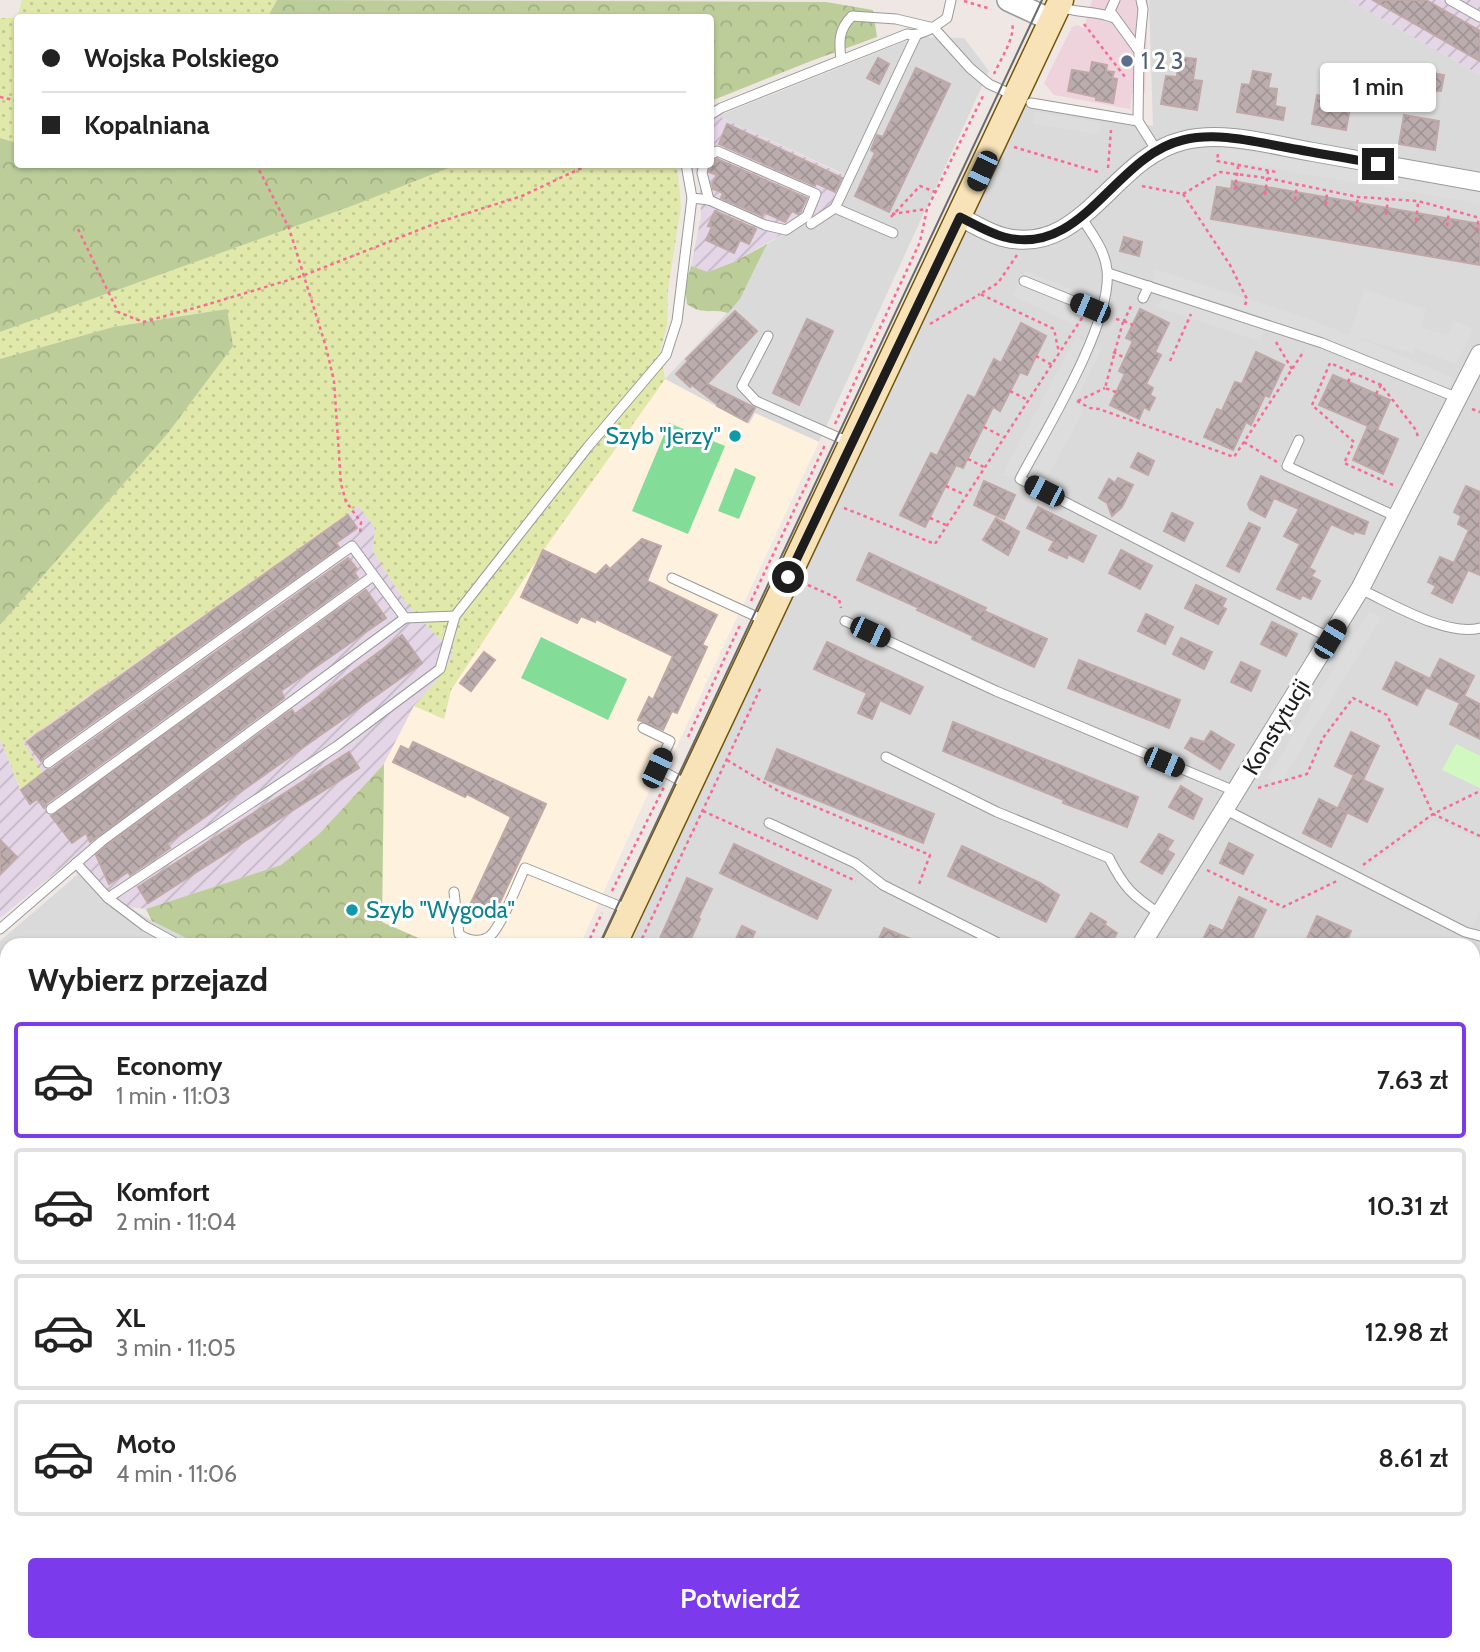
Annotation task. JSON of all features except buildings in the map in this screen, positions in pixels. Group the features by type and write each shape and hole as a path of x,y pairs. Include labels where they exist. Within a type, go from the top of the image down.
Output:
{"main road":[{"path":"625,938 631,911 680,780 756,617 841,439 1024,100 1061,12"}],"street":[{"path":"1002,6 1061,12"},
{"path":"960,217 998,235 1026,240 1047,238 1082,217 1140,161 1181,141 1210,136 1252,141 1480,182"},
{"name":"Konstytucji","path":"1145,938 1226,810 1245,791 1360,589 1480,354"}],"lane":[{"path":"714,113 907,34 916,36 934,28 947,18 951,0"},
{"path":"1115,0 1110,10 1139,51"},
{"path":"1141,0 1143,9 1139,51 1138,121 1157,151"},
{"path":"1450,0 1480,17"},
{"path":"1061,12 1108,15 1114,18"},
{"path":"841,60 839,43 842,26 852,16 895,19 934,28 982,78 1024,100 1138,121"},
{"path":"811,224 835,208 916,36"},
{"path":"692,198 709,200 765,225 786,230 807,216 816,194 717,151 714,153"},
{"path":"108,898 337,746 440,669 455,616 587,448 666,355 677,321 692,198 687,168"},
{"path":"703,168 709,200"},
{"path":"835,208 889,231"},
{"path":"1082,217 1100,247 1108,273 1103,313 1083,358 1020,479 1330,639"},
{"path":"1108,273 1312,339 1458,398"},
{"path":"1024,281 1103,313"},
{"path":"1143,298 1149,286"},
{"path":"768,336 742,386 756,401 841,439"},
{"path":"1299,440 1287,466 1397,517"},
{"path":"48,763 352,546 405,618"},
{"path":"51,809 373,576"},
{"path":"672,578 756,617"},
{"path":"1360,589 1444,627 1466,630 1480,628"},
{"path":"0,929 113,832 405,618 455,616"},
{"path":"845,621 996,691 1245,791"},
{"path":"643,728 670,741 657,768 680,780"},
{"path":"886,757 997,812 1109,858 1133,896 1160,914"},
{"path":"1226,810 1465,932 1480,936"},
{"path":"769,824 855,863 883,885 988,938"},
{"path":"76,863 108,898 145,926 166,938"},
{"path":"484,938 490,936 524,868 631,911"},
{"path":"454,892 459,934 464,938"}],"path":[{"path":"959,0 989,7 1002,6"},
{"path":"1061,12 1084,24 1131,85 1139,86"},
{"path":"1010,146 1107,175 1113,118"},
{"path":"687,738 756,617 841,439 920,242 927,209 964,134 972,138"},
{"path":"1219,149 1217,161 1276,172"},
{"path":"1235,190 1238,166"},
{"path":"258,168 289,228 326,347 334,381 341,484 346,502 361,522 361,534 352,546"},
{"path":"78,229 117,312 143,322 302,276 439,222 522,196 582,168"},
{"path":"1265,195 1268,171"},
{"path":"1115,184 1125,194 1134,184 1183,194 1220,172 1267,178 1358,197 1418,201 1479,218 1476,231"},
{"path":"1295,200 1297,185"},
{"path":"889,231 892,214 920,186 935,192"},
{"path":"1326,205 1327,192"},
{"path":"1183,194 1230,265 1247,299 1241,316"},
{"path":"1356,210 1358,197"},
{"path":"1386,215 1388,200"},
{"path":"1416,220 1418,201"},
{"path":"892,214 927,209"},
{"path":"1447,226 1450,210"},
{"path":"930,324 999,283 1019,253 1007,250"},
{"path":"980,294 1054,329 1059,354"},
{"path":"1143,298 1133,300 1124,321 1105,387 1078,401 1090,408 1100,409 1234,457 1312,339"},
{"path":"1170,361 1197,302"},
{"path":"844,508 934,544 1068,337 1090,308"},
{"path":"1103,313 1133,325"},
{"path":"1266,324 1292,369"},
{"path":"1113,352 1125,358"},
{"path":"1036,356 1052,365"},
{"path":"1360,444 1354,442 1312,405 1329,363 1381,385 1416,430 1419,440"},
{"path":"1277,380 1283,383"},
{"path":"1105,387 1116,392"},
{"path":"1010,391 1028,400"},
{"path":"1259,407 1265,410"},
{"path":"984,427 1003,437"},
{"path":"1240,436 1273,460 1287,466"},
{"path":"1354,442 1344,463 1402,489"},
{"path":"968,459 984,467"},
{"path":"946,485 966,495"},
{"path":"930,517 946,526"},
{"path":"808,585 839,600 845,621"},
{"path":"628,938 703,811 762,685"},
{"path":"1245,791 1307,774 1323,738 1353,698 1387,715 1433,814 1480,836"},
{"path":"727,760 780,792 930,855 912,900"},
{"path":"590,938 608,901 680,780"},
{"path":"703,811 870,888 883,885"}],"shaded area":[{"path":"1092,0 1148,0 1145,93 1132,93 1130,109 1054,95 1044,83 1072,27 1078,25 1084,29"},
{"path":"1149,0 1349,0 1480,75 1480,938 614,938 1021,106 1153,126"},
{"path":"1349,0 1480,0 1480,75"},
{"path":"927,37 964,38 989,71 819,442 755,413 750,424 665,379 740,299 767,244 833,205 846,175 718,116 903,42"},
{"path":"1035,112 1101,123 1099,134 1033,124"},
{"path":"718,116 846,176 833,205 734,262 708,272 691,266 701,217 700,180 695,168 714,168 714,120"},
{"path":"1222,147 1480,191 1480,204 1220,159"},
{"path":"1155,269 1301,316 1349,335 1364,290 1426,309 1420,327 1448,335 1454,320 1473,329 1456,364 1414,348 1413,354 1354,336 1454,378 1448,390 1312,334 1152,281"},
{"path":"1025,271 1094,298 1074,325 1013,296"},
{"path":"1168,297 1265,328 1260,341 1153,306"},
{"path":"1076,337 1102,349 1075,401 1084,411 1043,484 1002,475"},
{"path":"665,379 749,424 755,413 819,442 661,780 655,778 583,938 418,938 382,922 384,764 414,706 444,719 451,690 542,552"},
{"path":"359,506 375,528 373,551 406,603 453,653 444,672 414,706 384,764 319,834 281,865 146,909 129,907 77,875 73,858 0,918 0,739 20,789 23,742"},
{"path":"1369,611 1381,618 1280,784 1267,778"},
{"path":"1434,820 1480,840 1480,910 1471,929 1360,873"},
{"path":"77,875 152,921 186,938 4,938"}],"green space":[{"path":"22,0 277,0 269,14 18,14"},
{"path":"277,0 826,2 873,10 877,37 714,100 714,14 269,14"},
{"path":"0,18 14,18 14,142 0,138"},
{"path":"0,138 14,142 14,168 448,168 357,204 0,332"},
{"path":"448,168 677,168 681,206 668,289 667,326 660,351 665,379 542,552 451,690 444,719 414,706 444,672 453,653 406,603 373,551 375,528 359,506 23,742 44,774 21,790 0,739 0,625 168,433 233,346 226,309 113,327 0,359 0,332 357,204"},
{"path":"767,244 740,299 728,313 702,311 687,304 685,287 691,266 708,272 734,262"},
{"path":"227,309 233,346 168,433 0,625 0,359 113,327"},
{"path":"669,423 725,446 688,534 632,511"},
{"path":"735,468 756,477 739,519 718,511"},
{"path":"541,637 627,679 608,720 521,678"},
{"path":"1456,744 1480,756 1480,788 1442,770"},
{"path":"384,764 382,922 418,938 186,938 152,921 146,909 281,865 319,834"}],"tram line":[{"path":"602,938 1042,0"}],"place":[{"name":"1 2 3","path":"1127,61"},
{"name":"Szyb \"Jerzy\"","path":"735,436"},
{"name":"Szyb \"Wygoda\"","path":"352,910"}],"route":[{"path":"788,577 960,217 1006,238 1047,238 1082,217 1140,161 1168,145 1210,136 1378,164"}]}
